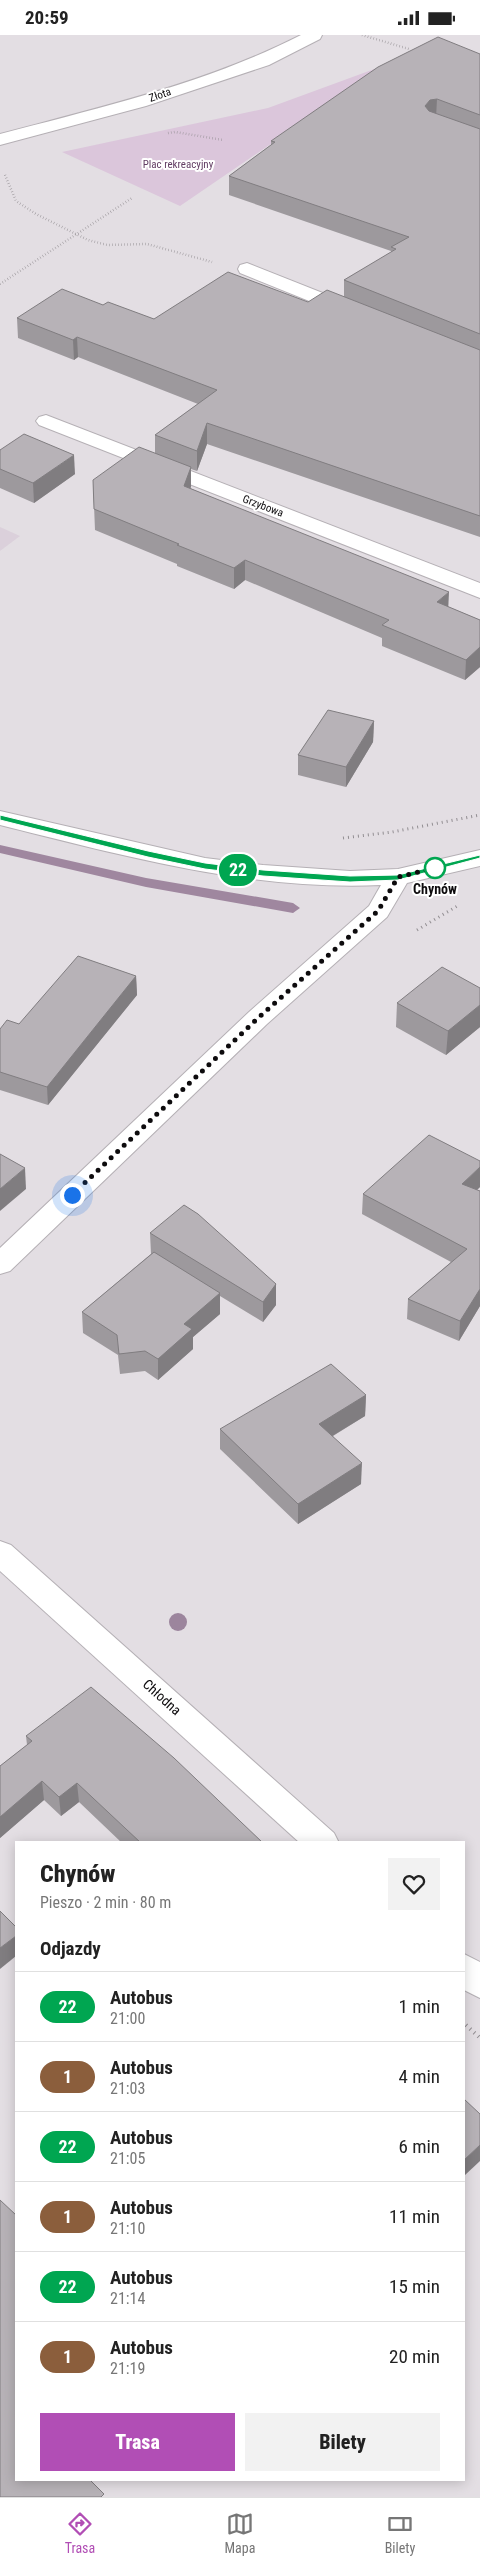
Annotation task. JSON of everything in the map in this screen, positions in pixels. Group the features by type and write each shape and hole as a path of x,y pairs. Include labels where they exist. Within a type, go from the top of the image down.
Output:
{"street":[{"name":"Złota","path":"0,140 140,102 262,61 314,35"},
{"path":"248,269 364,317"},
{"name":"Grzybowa","path":"46,421 480,591"},
{"path":"0,818 205,866 263,873 350,879 398,877 480,858"},
{"path":"0,1264 258,1018 378,911 398,877"},
{"name":"Chłodna","path":"0,1553 321,1841"},
{"path":"465,1970 480,1983"}],"path":[{"path":"362,35 408,49"},
{"path":"0,168 10,182 10,192 16,201 75,235 107,245 147,244 215,264"},
{"path":"0,283 132,198"},
{"path":"336,839 392,832 480,815"},
{"path":"465,2025 480,2038"}],"shaded area":[{"path":"0,527 20,536 0,551"}],"green space":[{"name":"Plac rekreacyjny","path":"388,64 180,206 62,152 268,108"}],"building":[{"path":"438,37 480,54 480,115 437,99 430,100 425,106 429,111 480,129 480,334 344,280 396,249 391,247 409,237 229,176 275,142 271,141 378,67"},
{"path":"228,272 308,302 327,290 480,350 480,516 207,423 197,451 155,435 217,390 77,337 73,340 17,318 62,289 103,305 108,302 154,319"},
{"path":"24,434 74,455 33,483 0,469 0,450"},
{"path":"139,447 191,467 184,486 449,592 437,602 480,620 480,647 466,660 382,625 389,620 245,560 234,568 94,509 93,480"},
{"path":"328,710 374,721 346,767 298,755"},
{"path":"78,956 136,976 47,1087 0,1072 0,1029 7,1020 19,1024"},
{"path":"442,967 480,988 480,1005 448,1031 397,1003"},
{"path":"429,1135 480,1161 480,1167 462,1184 480,1191 480,1289 460,1321 408,1299 467,1249 363,1194"},
{"path":"0,1154 25,1168 0,1189"},
{"path":"184,1205 198,1214 276,1284 263,1302 150,1233"},
{"path":"154,1252 220,1293 184,1324 192,1329 158,1359 145,1351 119,1354 117,1335 82,1312"},
{"path":"331,1364 366,1395 319,1424 362,1463 298,1504 220,1429"},
{"path":"91,1687 174,1758 261,1841 139,1841 77,1783 59,1797 42,1781 0,1817 0,1766 32,1741 26,1736"},
{"path":"0,1911 15,1926 15,1937 0,1948"},
{"path":"465,2100 480,2114 480,2145 465,2159"},
{"path":"0,2200 15,2214 15,2481 91,2481 104,2494 101,2497 0,2497"}],"waterway":[{"path":"0,849 146,882 293,908"}],"bus line":[{"name":"22","path":"0,818 205,866 263,873 350,879 398,877 480,858"}],"place":[{"name":"Chynów","path":"435,868"}],"route":[{"path":"72,1195 258,1018 378,911 398,877 435,868"}]}
